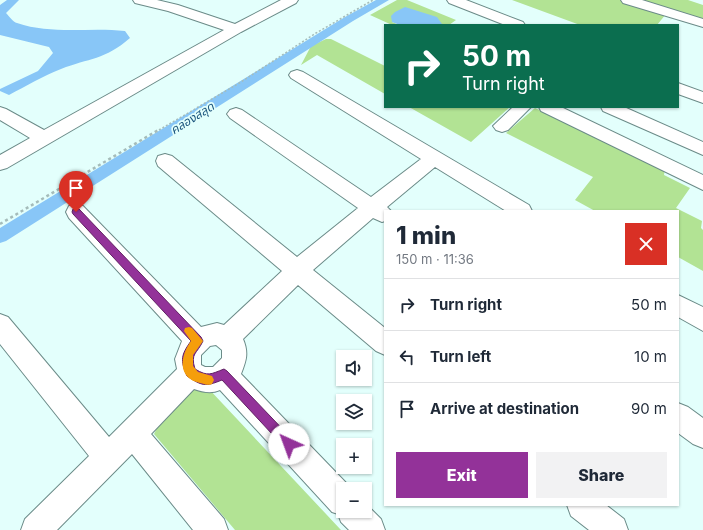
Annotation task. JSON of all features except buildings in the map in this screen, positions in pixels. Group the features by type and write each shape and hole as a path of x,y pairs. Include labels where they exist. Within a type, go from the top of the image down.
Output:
{"street":[{"path":"140,0 173,8 236,29"},
{"path":"0,163 236,29 291,0"},
{"path":"454,0 515,24"},
{"path":"628,0 703,23"},
{"path":"659,0 703,13"},
{"path":"297,76 520,210"},
{"path":"679,88 703,98"},
{"path":"502,126 522,108"},
{"path":"549,108 703,183"},
{"path":"611,108 703,149"},
{"path":"0,113 44,138"},
{"path":"236,114 378,212"},
{"path":"228,338 297,271 378,212 435,158"},
{"path":"165,161 384,342"},
{"path":"76,212 198,341"},
{"path":"679,306 703,320"},
{"path":"0,325 108,457"},
{"path":"210,335 223,336 228,338 233,343 235,356 230,369 224,375 209,380 202,380 191,373 187,360 188,353 198,341 210,335"},
{"path":"36,530 191,373"},
{"path":"224,375 336,494"},
{"path":"679,418 703,434"},
{"path":"133,433 213,530"},
{"path":"583,506 613,530"},
{"path":"359,518 370,530"}],"path":[{"path":"0,224 241,82 316,33 373,0"}],"green space":[{"path":"397,0 407,0 456,20 450,24 392,22 397,24 390,24 370,15"},
{"path":"512,0 621,0 666,14 658,24 577,24"},
{"path":"640,0 688,0 703,5 703,20"},
{"path":"326,39 331,39 384,66 384,93 317,55 301,65 311,46"},
{"path":"411,108 509,108 471,142"},
{"path":"535,108 665,168 664,175 690,188 676,208 702,221 703,271 679,258 679,210 593,210 575,200 593,177 506,133"},
{"path":"207,387 341,530 235,530 154,434 167,408 189,388"}],"water":[{"path":"7,0 19,0 6,13 17,23 30,27 57,30 125,31 130,38 105,55 71,65 54,72 9,95 0,91 0,89 38,71 53,53 49,47 0,35 0,5"},
{"path":"405,7 437,17 442,24 397,24 392,22 391,16 395,12"}],"waterway":[{"name":"คลองสลุด","path":"0,236 349,19 384,0"}],"slow traffic":[{"path":"189,331 198,341 192,346 188,353 188,367 191,373 196,377 202,380 209,380"}],"route":[{"path":"76,212 198,341 192,346 188,353 188,367 191,373 202,380 209,380 224,375 289,444"}]}
